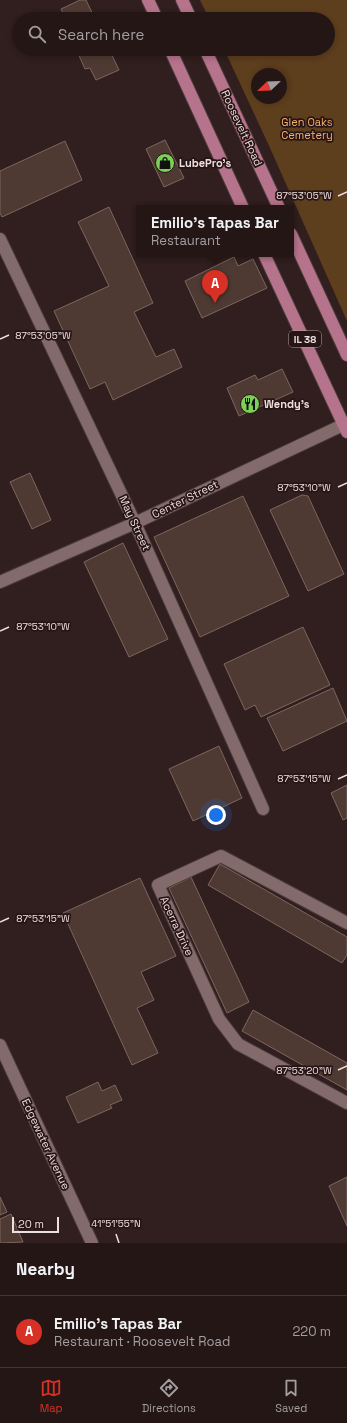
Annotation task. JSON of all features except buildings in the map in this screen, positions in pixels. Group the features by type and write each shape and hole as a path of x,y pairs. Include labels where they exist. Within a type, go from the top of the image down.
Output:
{"main road":[{"path":"148,0 154,12"},
{"path":"182,0 188,12"},
{"path":"173,56 242,205"},
{"name":"Roosevelt Road","path":"208,56 278,205"},
{"name":"IL 38","path":"294,240 347,355"},
{"name":"IL 38","path":"265,257 346,427"}],"street":[{"name":"May Street","path":"0,239 135,523 263,809"},
{"name":"Center Street","path":"0,582 135,523 243,471 346,427"},
{"name":"Acerra Drive","path":"347,923 220,856 158,885 218,1019 238,1044 347,1103"},
{"name":"Edgewater Avenue","path":"0,1045 92,1243"}],"green space":[{"name":"Glen Oaks Cemetery","path":"200,0 347,0 347,321 227,56 335,56 335,12 206,12"}],"place":[{"name":"LubePro's","path":"165,163"},
{"name":"Emilio's Tapas Bar","path":"215,303"},
{"name":"Wendy's","path":"250,404"}]}
